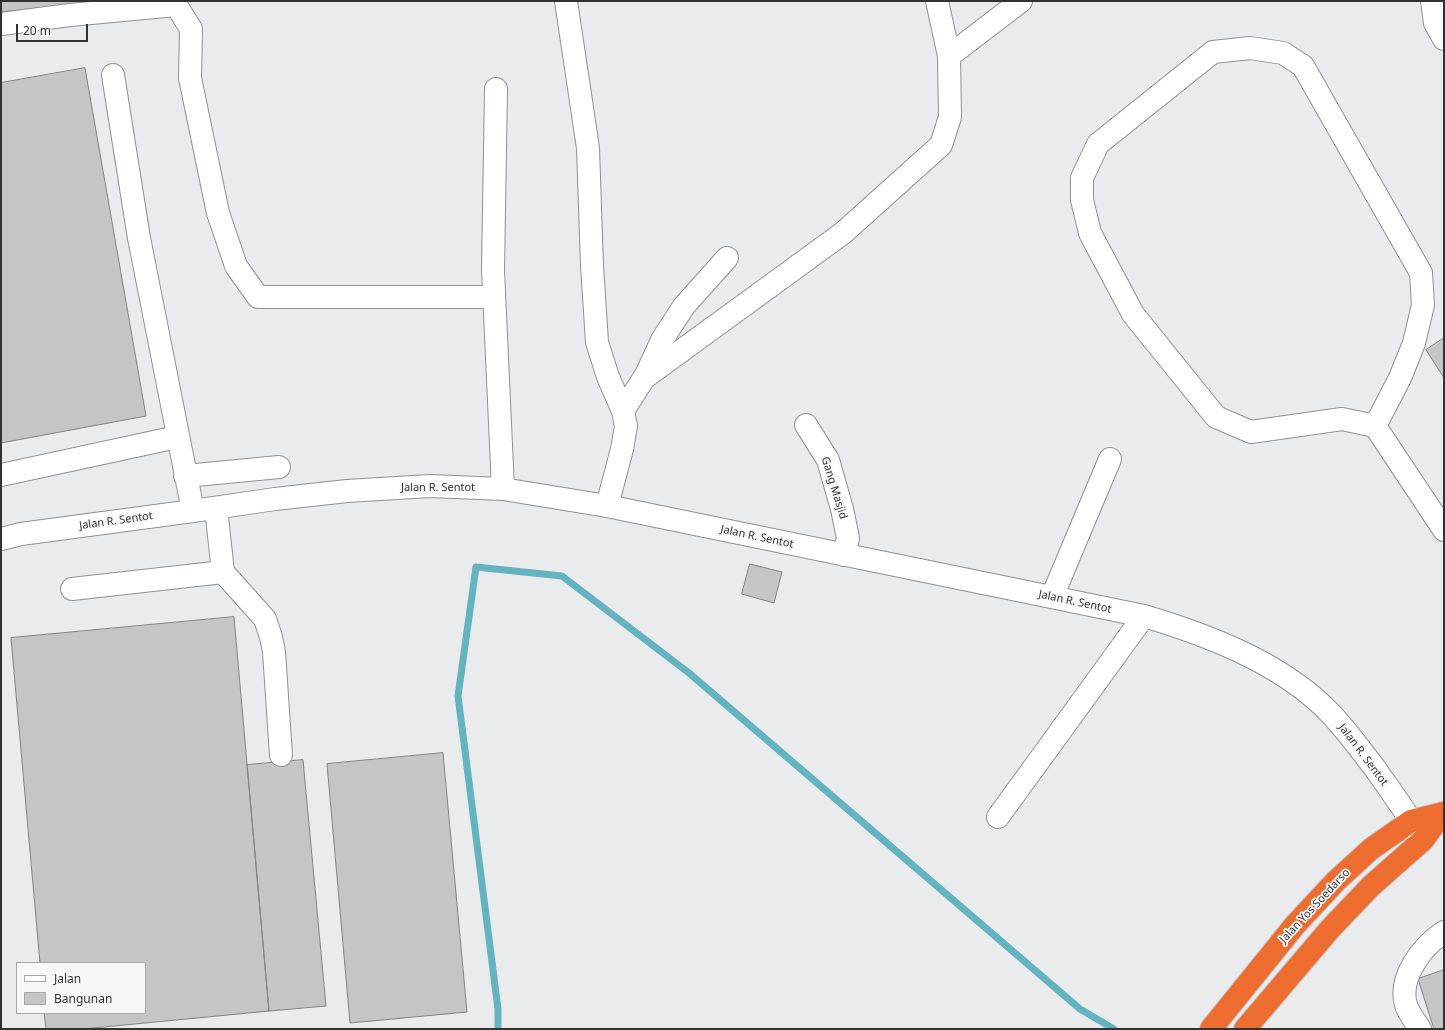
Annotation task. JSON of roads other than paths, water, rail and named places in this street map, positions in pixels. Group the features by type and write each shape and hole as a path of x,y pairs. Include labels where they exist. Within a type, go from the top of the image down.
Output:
{"highway":[{"name":"Jalan Yos Soedarso","path":"1210,1029 1295,924 1336,881 1371,849 1411,821 1443,813"},
{"name":"Jalan Yos Soedarso","path":"1249,1025 1340,919 1371,886 1423,840 1443,813"}],"street":[{"path":"566,1 588,148 592,266 597,342 608,377 623,411 626,426 626,432 615,479 607,506"},
{"path":"644,378 843,234 941,145 950,117 949,56 937,1"},
{"path":"949,56 1020,1"},
{"path":"1432,1 1435,23 1444,39"},
{"path":"1,24 163,3 176,5 191,29 190,78 218,212 236,266 258,297 494,297"},
{"path":"1375,426 1400,378 1414,343 1423,305 1421,273 1303,66 1283,53 1250,48 1213,52 1098,144 1082,178 1082,200 1090,233 1133,314 1216,417 1251,432 1288,428 1342,419 1375,426 1444,530"},
{"path":"113,75 139,238 177,437 193,511"},
{"path":"496,89 493,270 503,489"},
{"path":"623,411 644,378 662,340 684,306 727,258"},
{"name":"Gang Masjid","path":"806,425 828,460 830,466 842,509 848,538 844,555"},
{"path":"1,475 177,437"},
{"path":"1052,597 1110,459"},
{"path":"185,476 279,467"},
{"name":"Jalan R. Sentot","path":"1,539 21,534 275,499 430,486 503,489 607,506 1144,616 1184,628 1224,644 1269,667 1298,686 1328,710 1352,738 1423,840"},
{"path":"216,508 223,572 265,619 272,637 281,754"},
{"path":"72,588 223,572"},
{"path":"998,817 1144,616"},
{"path":"1420,1029 1406,1004 1404,991 1406,982 1412,966 1423,951 1444,932"}],"waterway":[{"path":"498,1029 498,1009 458,696 476,567 562,576 689,673 1080,1009 1114,1029"}]}
